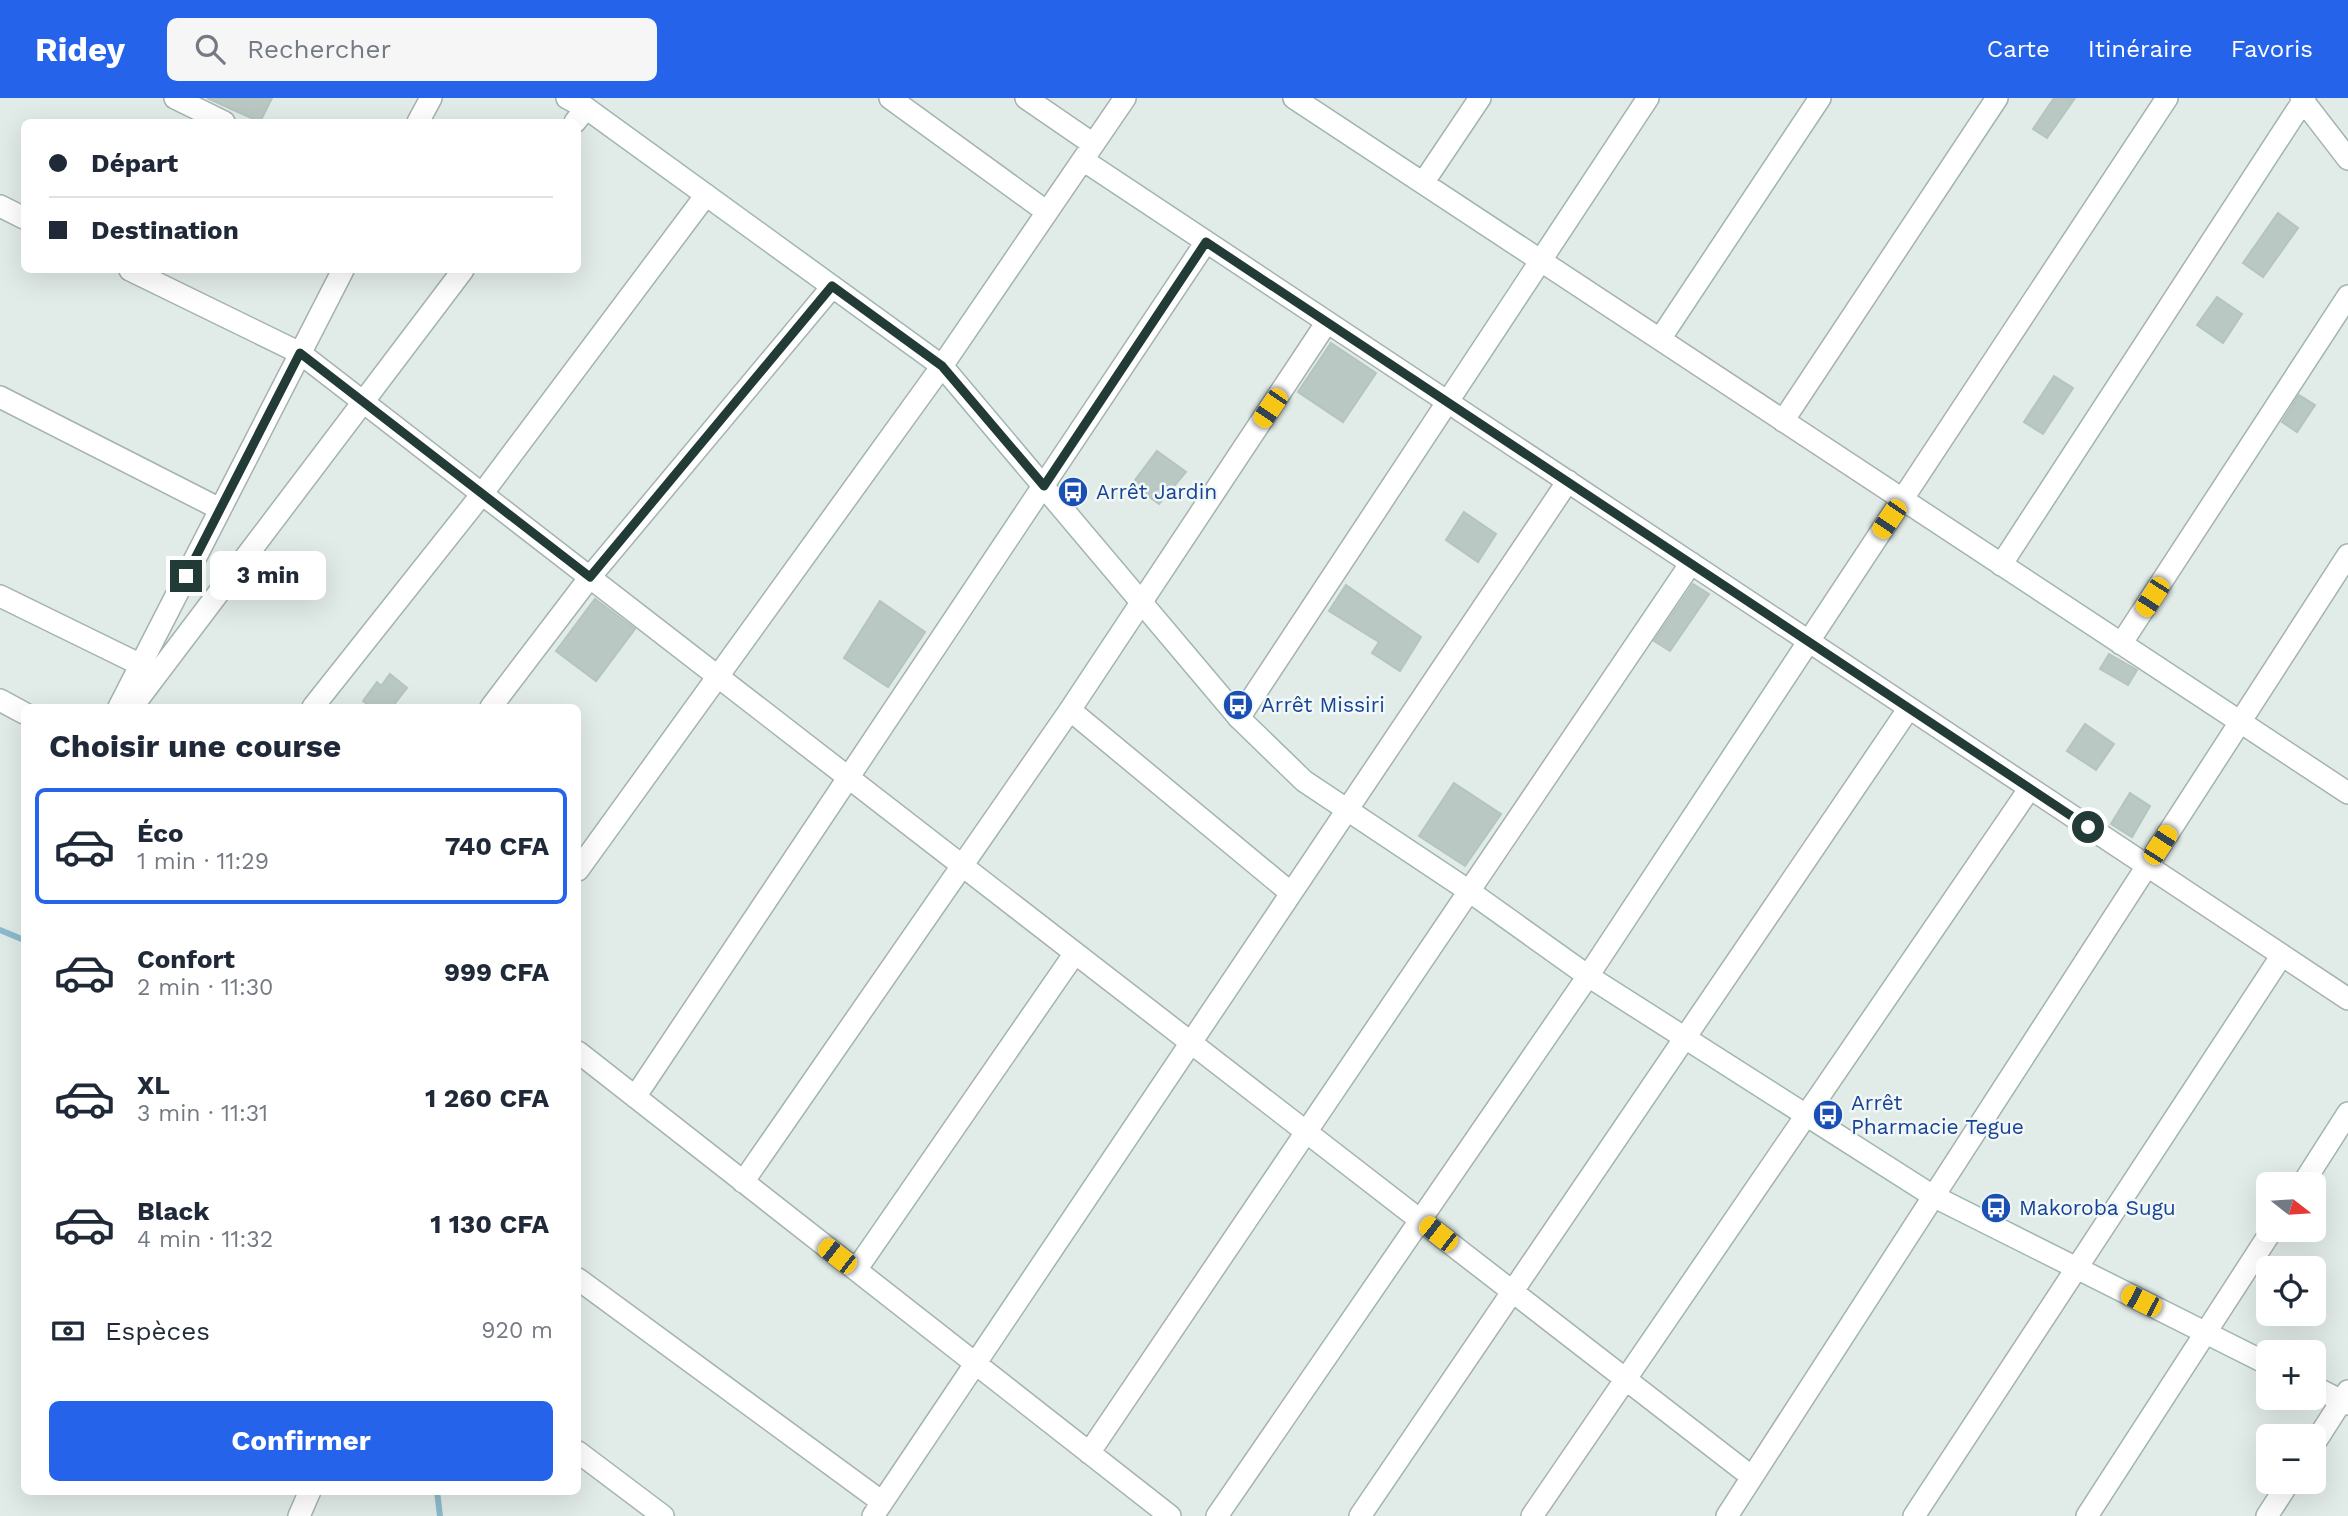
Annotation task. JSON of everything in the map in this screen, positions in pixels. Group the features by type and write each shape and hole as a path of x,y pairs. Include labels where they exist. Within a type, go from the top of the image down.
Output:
{"street":[{"path":"175,98 218,119"},
{"path":"420,119 431,98"},
{"path":"890,98 1047,212"},
{"path":"1026,98 1088,152 1206,242 2348,999"},
{"path":"581,866 942,366 1125,98"},
{"path":"1423,183 1480,98"},
{"path":"1239,718 1648,98"},
{"path":"1660,340 1820,98"},
{"path":"1783,421 1997,98"},
{"path":"1217,1516 1588,976 2167,98"},
{"path":"2001,565 2303,99 2348,159"},
{"path":"1300,100 2348,793"},
{"path":"576,110 706,195 942,366 1239,718 1304,781 1469,891 1588,976 1933,1196 2256,1358"},
{"path":"315,704 482,494 706,195"},
{"path":"0,206 21,216"},
{"path":"635,1097 1206,242"},
{"path":"136,273 300,353 1752,1477"},
{"path":"138,697 141,665 341,273"},
{"path":"138,697 461,273"},
{"path":"493,704 590,577 832,286"},
{"path":"2121,644 2348,296"},
{"path":"743,1182 1070,710 1327,322"},
{"path":"0,397 220,509"},
{"path":"581,1281 878,1509 1568,481"},
{"path":"1727,1516 2348,555"},
{"path":"1089,1453 1691,563"},
{"path":"0,596 141,665"},
{"path":"0,700 21,711"},
{"path":"1360,1516 1909,708"},
{"path":"1070,710 1291,893"},
{"path":"1532,1516 2029,788"},
{"path":"856,1270 1075,953"},
{"path":"1914,1516 2282,955"},
{"path":"581,1054 1170,1516"},
{"path":"2310,1172 2348,1113"},
{"path":"2087,1516 2264,1242"},
{"path":"2326,1392 2346,1399 2326,1427"},
{"path":"581,1454 663,1516"},
{"path":"2267,1516 2281,1494"},
{"path":"299,1516 308,1495"}],"building":[{"path":"207,98 272,98 262,119 253,119"},
{"path":"2054,98 2075,98 2047,138 2033,129"},
{"path":"2278,213 2298,228 2263,277 2243,263"},
{"path":"2217,297 2242,314 2223,343 2197,325"},
{"path":"1331,343 1376,373 1343,422 1298,392"},
{"path":"2054,376 2073,388 2043,434 2024,422"},
{"path":"2299,395 2315,405 2297,432 2282,422"},
{"path":"1157,451 1186,472 1159,504 1132,484"},
{"path":"1464,512 1496,534 1478,562 1446,540"},
{"path":"1693,584 1709,594 1670,651 1654,641"},
{"path":"1346,585 1421,637 1400,671 1372,653 1379,642 1329,611"},
{"path":"595,599 635,629 596,681 556,651"},
{"path":"880,601 925,632 888,687 844,658"},
{"path":"2109,654 2137,670 2128,685 2100,669"},
{"path":"390,674 407,688 394,704 367,704 363,701 377,682 381,686"},
{"path":"2085,724 2114,744 2096,770 2067,751"},
{"path":"1454,783 1501,814 1465,866 1419,836"},
{"path":"2130,793 2150,806 2132,837 2111,824"}],"waterway":[{"path":"0,930 21,939"},
{"path":"437,1495 440,1516"}],"place":[{"name":"Arrêt Jardin","path":"1073,492"},
{"name":"Arrêt Missiri","path":"1238,705"},
{"name":"Arrêt Pharmacie Tegue","path":"1828,1115"},
{"name":"Makoroba Sugu","path":"1996,1208"}],"route":[{"path":"186,576 300,353 590,577 832,286 942,366 1044,486 1206,242 2088,827"}]}
